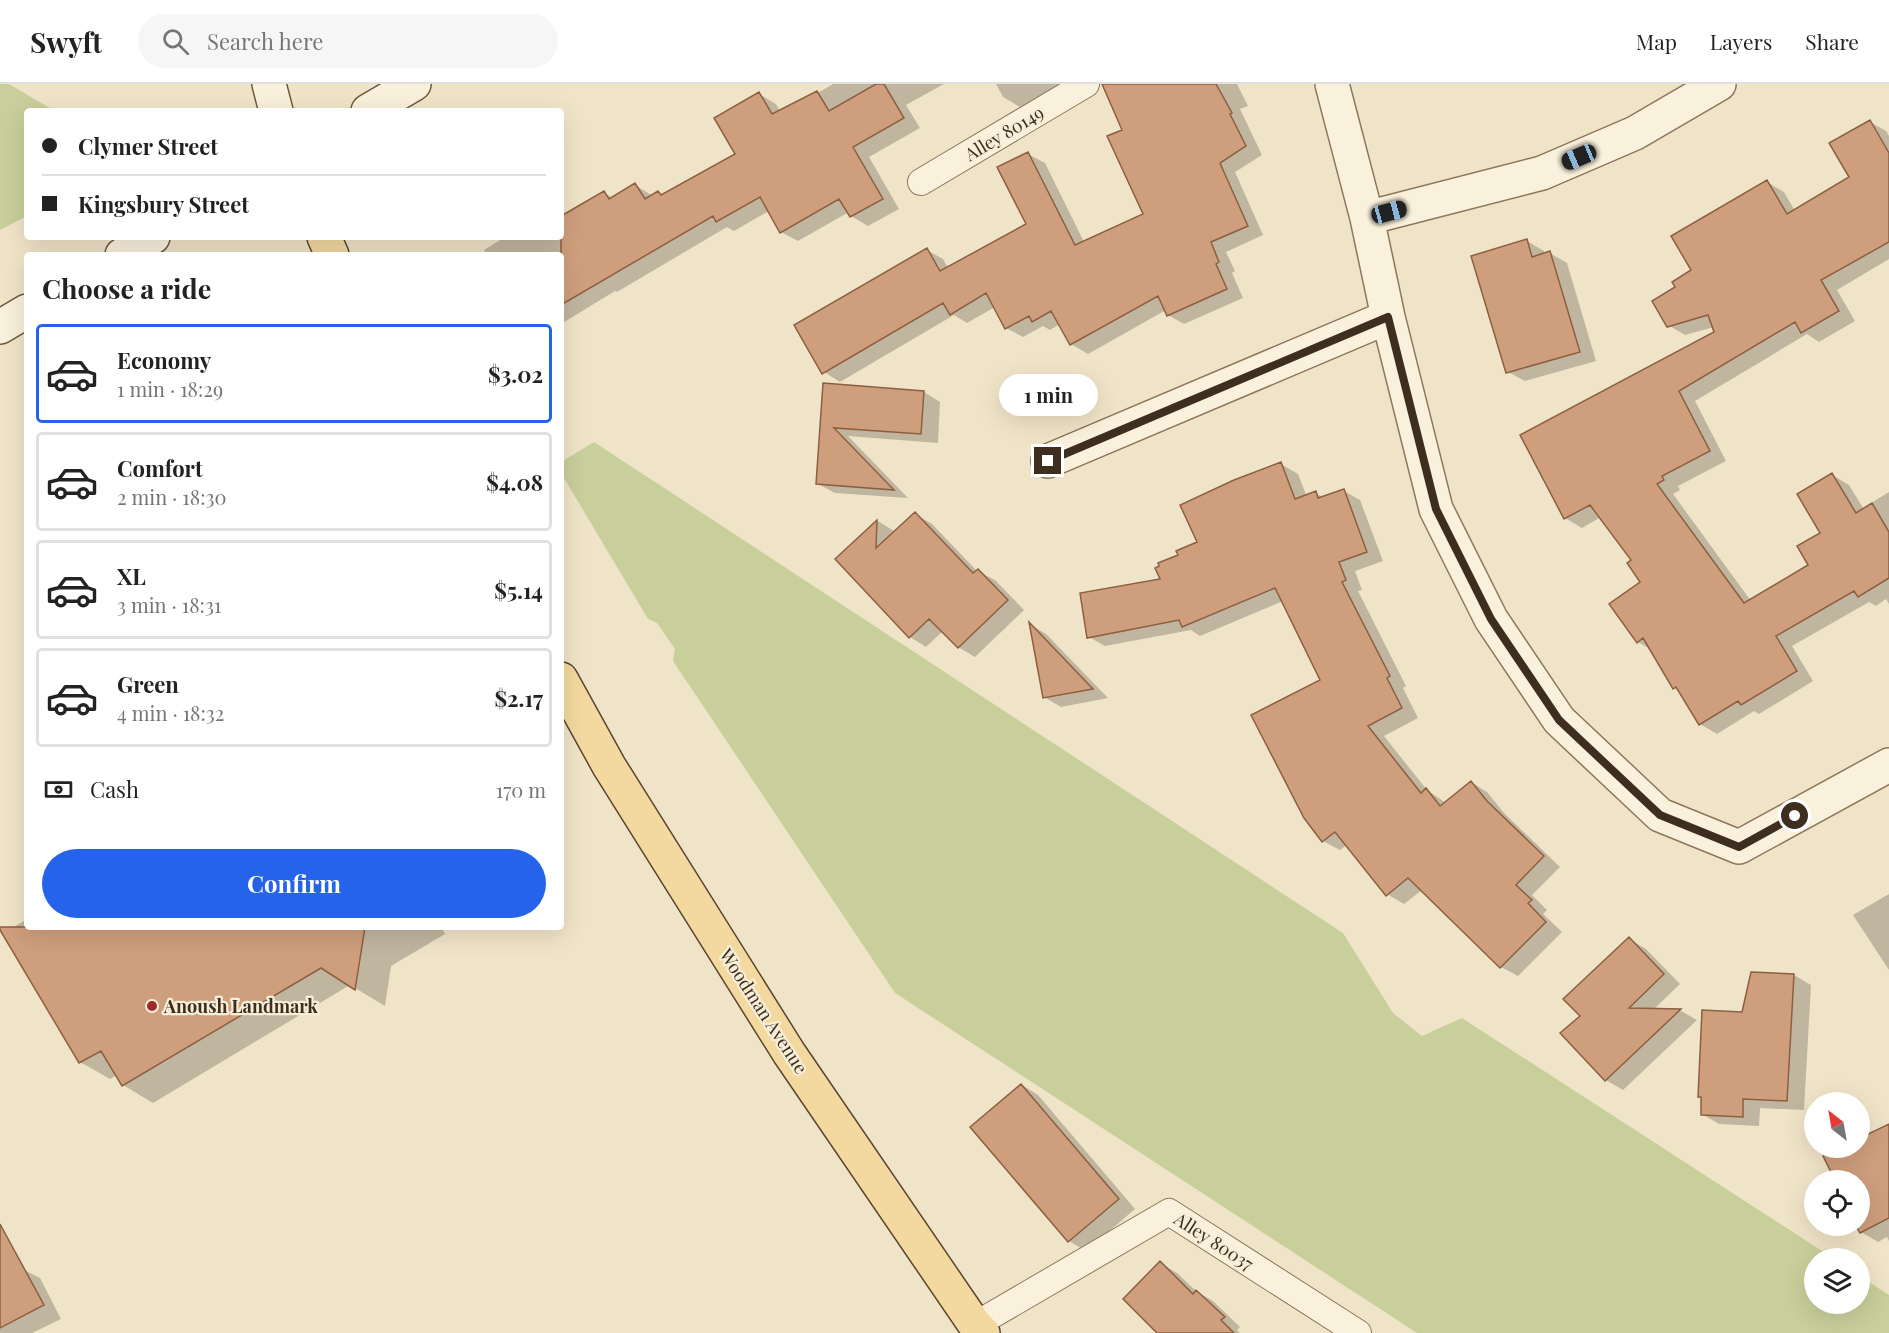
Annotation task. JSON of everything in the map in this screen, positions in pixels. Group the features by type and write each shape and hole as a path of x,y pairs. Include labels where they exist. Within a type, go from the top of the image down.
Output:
{"main road":[{"name":"Woodman Avenue","path":"564,684 609,766 789,1053 979,1329"}],"street":[{"path":"269,84 275,108"},
{"path":"373,108 414,84"},
{"path":"1332,84 1367,218 1388,317 1436,509 1491,619 1559,720 1660,815 1739,847 1889,765"},
{"path":"1367,218 1542,172 1635,133 1719,84"},
{"path":"127,252 148,240"},
{"path":"0,327 24,313"},
{"path":"1048,461 1388,317"}],"lane":[{"name":"Alley 80149","path":"921,182 1086,84"},
{"name":"Alley 80037","path":"979,1329 1169,1212 1358,1333"}],"green space":[{"path":"0,84 9,84 50,108 24,108 24,218 0,230"},
{"path":"594,442 1343,933 1393,1013 1422,1036 1462,1018 1818,1248 1804,1248 1804,1314 1870,1314 1870,1283 1889,1295 1889,1333 1417,1333 895,993 673,661 675,649 657,623 648,619 564,478 564,460"}],"building":[{"path":"876,84 884,84 904,118 853,147 883,199 850,217 839,199 780,233 760,197 716,222 713,216 564,303 564,252 561,252 561,240 564,240 564,214 604,191 609,199 635,183 645,199 658,191 661,195 735,154 714,118 759,92 772,114 817,91 829,111"},
{"path":"1102,84 1216,84 1246,146 1220,163 1248,226 1211,242 1219,262 1216,264 1227,289 1167,316 1158,296 1070,345 1051,311 1032,322 1029,316 1005,329 986,293 950,315 943,303 822,374 794,325 927,248 940,271 1026,224 997,167 1028,152 1075,245 1143,214 1107,136 1122,130"},
{"path":"1870,120 1889,153 1889,242 1821,280 1839,311 1801,333 1795,322 1679,391 1710,451 1662,476 1664,480 1657,484 1744,603 1808,565 1797,546 1820,533 1797,494 1832,473 1856,513 1872,503 1889,532 1889,578 1858,597 1854,591 1776,636 1797,671 1741,705 1738,701 1699,725 1676,687 1673,689 1643,638 1637,643 1609,604 1640,582 1627,563 1631,560 1590,505 1564,519 1520,435 1714,332 1708,315 1667,327 1652,301 1675,287 1672,282 1691,270 1671,236 1767,180 1787,214 1849,177 1829,143"},
{"path":"1527,239 1532,257 1550,251 1580,352 1506,373 1471,256"},
{"path":"823,383 924,391 921,434 834,428 894,490 816,484"},
{"path":"1281,462 1295,499 1316,491 1318,498 1344,489 1367,552 1339,562 1346,580 1342,582 1390,676 1387,678 1402,708 1368,726 1421,793 1426,788 1440,806 1471,781 1487,801 1544,856 1516,885 1532,900 1528,903 1546,922 1500,968 1408,878 1386,896 1335,832 1322,842 1304,818 1251,715 1320,680 1275,588 1182,627 1179,620 1087,638 1080,593 1160,579 1155,568 1159,566 1158,563 1178,555 1176,551 1197,542 1180,505 1234,480"},
{"path":"915,512 973,573 978,569 1008,600 958,648 929,619 909,638 835,559 877,520 876,548"},
{"path":"1029,622 1093,689 1043,698"},
{"name":"Anoush Landmark","path":"0,927 24,927 24,930 365,930 355,990 321,968 122,1086 101,1051 79,1063"},
{"path":"1629,937 1664,974 1629,1008 1681,1009 1605,1081 1560,1033 1580,1016 1563,999"},
{"path":"1751,972 1794,974 1787,1101 1743,1099 1743,1117 1701,1115 1701,1097 1698,1097 1702,1010 1742,1012"},
{"path":"1021,1084 1119,1199 1068,1242 970,1127"},
{"path":"1889,1124 1889,1218 1870,1228 1870,1170 1830,1170 1824,1158 1870,1158 1870,1133"},
{"path":"0,1224 44,1305 0,1328"},
{"path":"1160,1261 1193,1294 1196,1290 1225,1317 1221,1320 1234,1333 1157,1333 1123,1299"}],"place":[{"name":"Anoush Landmark","path":"152,1006"}],"route":[{"path":"1048,461 1388,317 1436,509 1491,619 1559,720 1660,815 1739,847 1795,816"}]}
